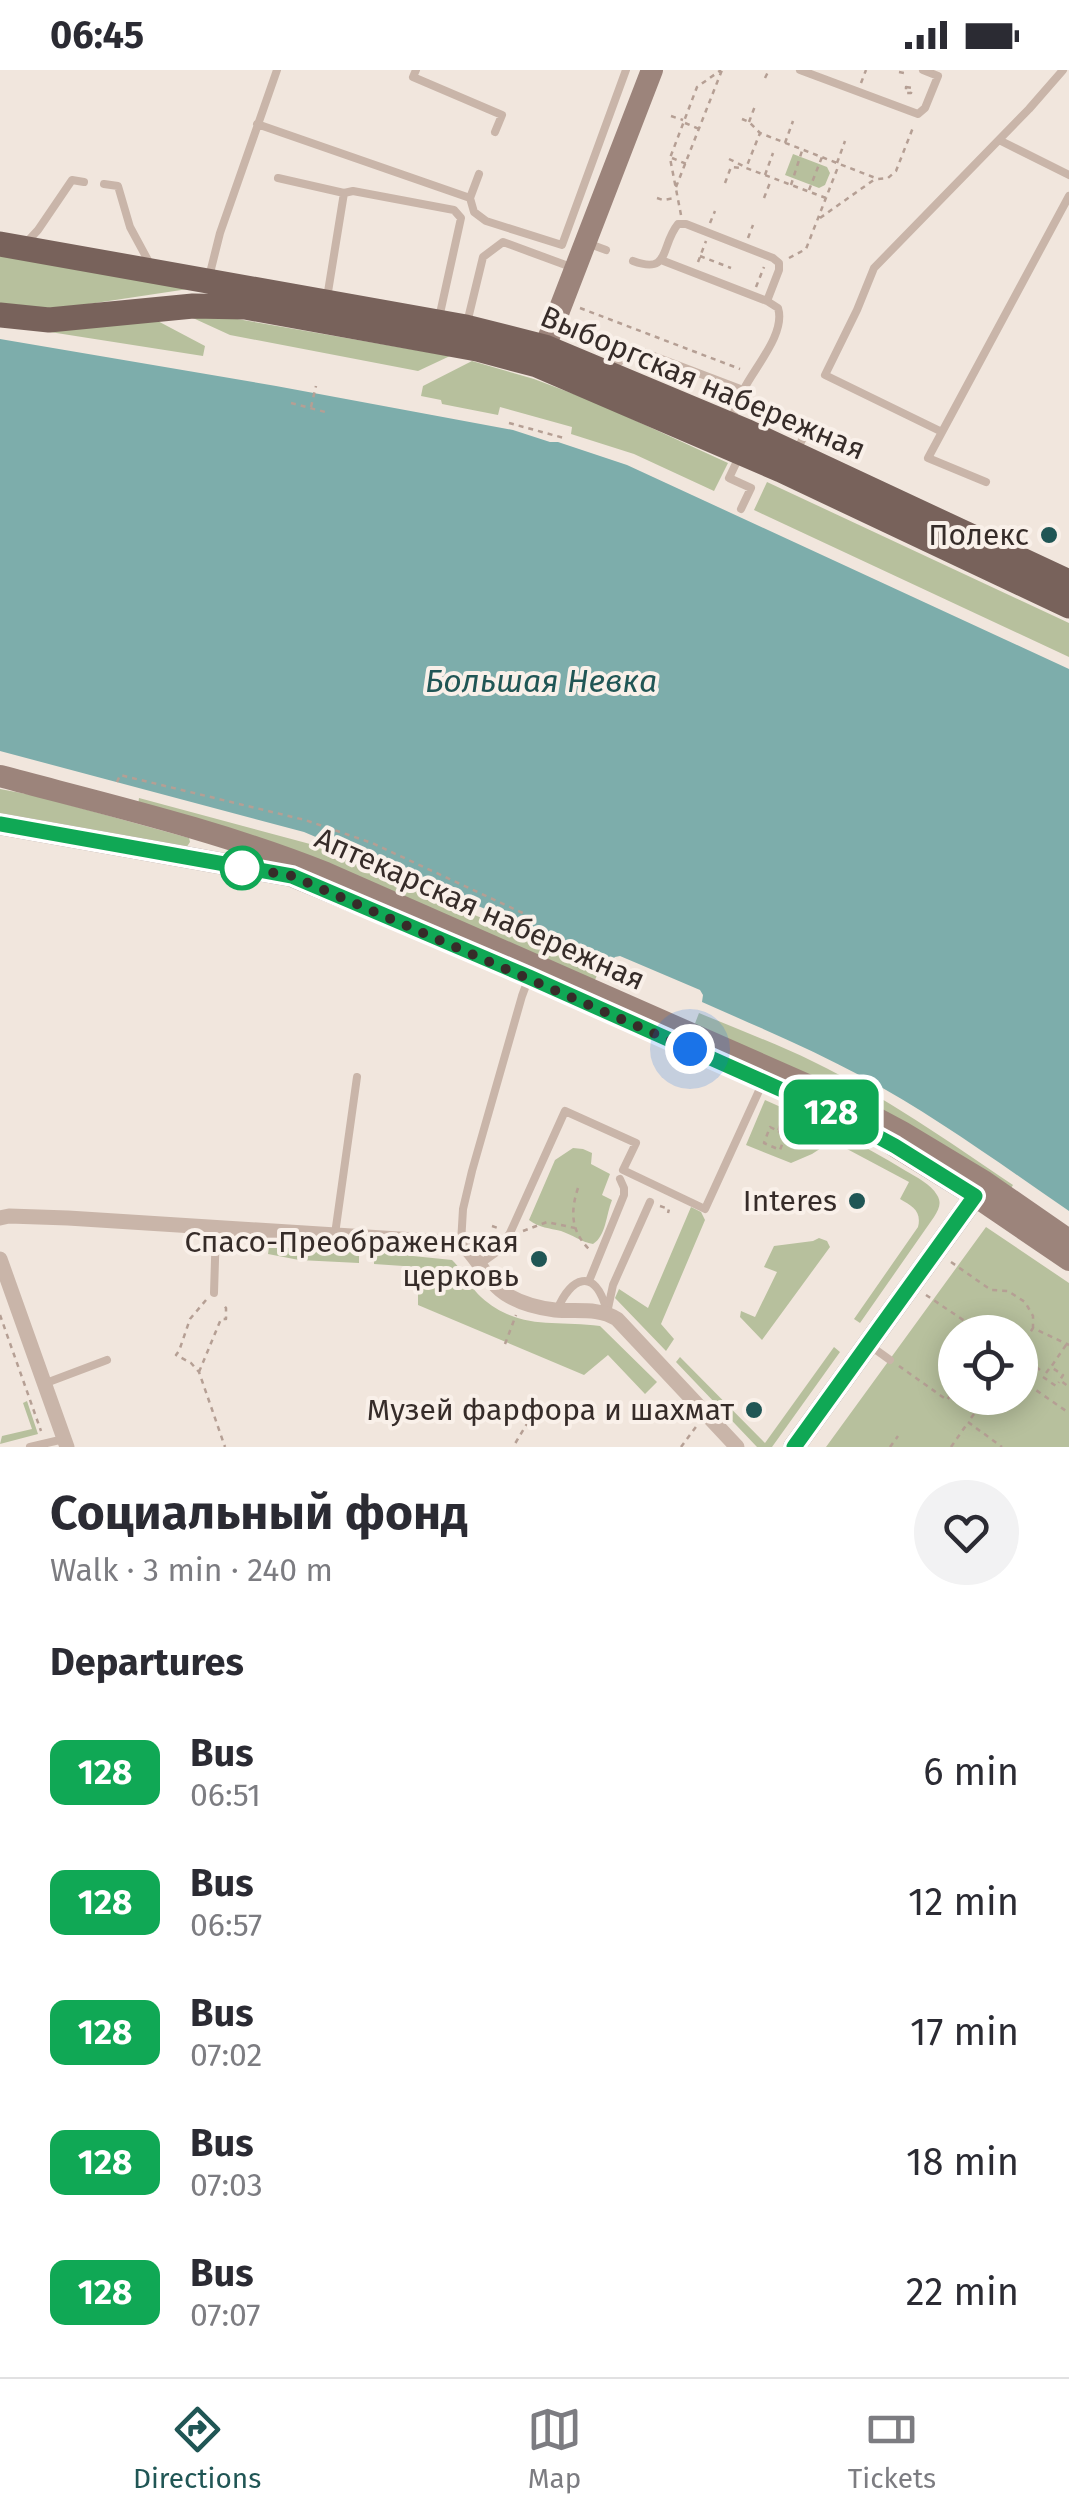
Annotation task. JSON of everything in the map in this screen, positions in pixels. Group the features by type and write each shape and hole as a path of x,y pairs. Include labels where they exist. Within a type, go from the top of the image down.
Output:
{"main road":[{"name":"Выборгская набережная","path":"10,246 438,322 546,347 729,424 800,443 1012,549 1069,582"},
{"name":"Выборгская набережная","path":"0,315 50,320 192,306 245,307 458,346 537,365 741,453 1069,606"}],"street":[{"path":"546,347 652,70"},
{"name":"Аптекарская набережная","path":"0,776 263,849 326,873 844,1101 902,1132 1069,1260"},
{"name":"Аптекарская набережная","path":"0,824 292,876 836,1114 1069,1240"},
{"path":"189,858 202,844 195,829"},
{"path":"794,1447 980,1189"},
{"path":"0,1218 216,1227 461,1244 505,1294 537,1307 607,1313 617,1318 737,1447"},
{"path":"0,1260 65,1443"}],"lane":[{"path":"208,281 220,233 276,70"},
{"path":"416,70 414,78 502,115 495,132"},
{"path":"582,252 626,70"},
{"path":"800,70 918,114 925,108 939,73 923,70"},
{"path":"942,432 824,375 874,268 1063,70"},
{"path":"257,124 470,198"},
{"path":"999,140 1069,175"},
{"path":"480,174 470,198 474,212 486,220 582,252"},
{"path":"278,178 454,210 460,218 438,322"},
{"path":"10,246 38,230 72,180 84,182"},
{"path":"104,184 118,186 130,227 154,273"},
{"path":"326,303 344,192"},
{"path":"986,482 928,458 1069,196"},
{"path":"633,260 656,265 673,229 686,224 779,263 767,301"},
{"path":"466,328 483,257 503,242 582,252"},
{"path":"661,260 778,308 780,318 767,352 743,390 729,424"},
{"path":"607,373 635,349 743,390"},
{"path":"741,453 730,478 751,488 742,509"},
{"path":"461,1244 463,1209 511,1054 529,977"},
{"path":"335,1234 357,1077"},
{"path":"480,1264 498,1250 510,1233 565,1110 636,1142 623,1170 705,1209 763,1082"},
{"path":"589,1281 624,1195 620,1178"},
{"path":"607,1313 613,1285 650,1202"},
{"path":"214,1293 216,1227"},
{"path":"589,1281 604,1299 607,1313"},
{"path":"556,1310 570,1287 589,1281"},
{"path":"868,1344 890,1360"},
{"path":"44,1383 107,1360"},
{"path":"30,1447 65,1443"}],"path":[{"path":"676,189 721,70"},
{"path":"678,224 681,216 670,158 697,87 721,70"},
{"path":"765,78 768,70"},
{"path":"860,83 866,70"},
{"path":"899,72 904,74 905,70"},
{"path":"749,122 755,106"},
{"path":"742,119 760,134 876,178 888,178 896,171 918,114"},
{"path":"671,116 699,129"},
{"path":"785,143 794,121"},
{"path":"746,168 760,134"},
{"path":"779,263 806,249 845,141"},
{"path":"788,153 791,146"},
{"path":"791,185 802,150"},
{"path":"765,175 773,154"},
{"path":"808,192 822,157"},
{"path":"670,158 688,164"},
{"path":"729,159 826,198"},
{"path":"724,165 746,168"},
{"path":"726,183 731,168"},
{"path":"764,198 772,178"},
{"path":"818,220 876,178"},
{"path":"657,198 678,198"},
{"path":"694,272 709,233"},
{"path":"700,256 731,268"},
{"path":"756,287 765,264"},
{"path":"578,307 753,374"},
{"path":"311,408 316,386"},
{"path":"291,403 329,413"},
{"path":"509,423 564,438"},
{"path":"117,782 120,775 305,820 372,843 527,915"},
{"path":"778,1131 788,1106"},
{"path":"770,1128 778,1131 786,1134 780,1150 764,1143 770,1128"},
{"path":"578,1188 573,1207 574,1228 598,1258"},
{"path":"510,1233 547,1222 574,1228"},
{"path":"950,1262 991,1290 1008,1291 1026,1302 1032,1315"},
{"path":"199,1372 220,1319 226,1319 226,1308 214,1293 194,1311 176,1355 199,1372 226,1447"},
{"path":"926,1294 954,1315"},
{"path":"505,1344 517,1314"},
{"path":"0,1315 43,1437"},
{"path":"1038,1330 1068,1345 1051,1366 1043,1377 1056,1386 1063,1376 1051,1366"},
{"path":"890,1360 938,1394"},
{"path":"1038,1369 1045,1374"},
{"path":"1060,1380 1069,1387"},
{"path":"1038,1391 1069,1413"},
{"path":"510,1404 531,1417 513,1447"},
{"path":"950,1447 973,1415"},
{"path":"968,1422 1002,1447"},
{"path":"681,1447 698,1424"},
{"path":"890,1447 898,1436"}],"green space":[{"path":"793,154 827,167 830,173 825,185 819,188 785,175"},
{"path":"0,256 188,289 48,308 0,303"},
{"path":"182,313 203,313 450,356 418,371 230,335"},
{"path":"152,318 205,346 203,356 50,332"},
{"path":"472,361 595,402 728,463 714,491 634,454 571,434 572,427 500,407 498,415 421,396 423,386"},
{"path":"767,482 1069,623 1069,657 754,510"},
{"path":"0,789 189,838 190,842 186,848 0,816"},
{"path":"139,798 310,844 600,969 594,982 138,805"},
{"path":"699,1013 840,1075 1013,1185 1010,1190 694,1026"},
{"path":"765,1100 889,1161 927,1184 939,1198 934,1217 860,1323 854,1319 918,1227 917,1213 900,1199 909,1182 832,1141 791,1163 746,1145"},
{"path":"573,1148 592,1153 591,1164 610,1174 602,1195 612,1200 603,1231 593,1244 529,1220 555,1160"},
{"path":"691,1207 701,1212 705,1220 661,1324 674,1339 666,1351 615,1298 619,1289 648,1308"},
{"path":"986,1227 1069,1283 1069,1447 826,1447"},
{"path":"819,1238 830,1247 762,1340 740,1317 741,1311 755,1317 777,1272 764,1267 774,1246"},
{"path":"269,1247 359,1251 359,1263 299,1260 268,1254"},
{"path":"374,1252 452,1260 481,1297 523,1320 600,1326 657,1382 645,1394 608,1355 584,1375 418,1305 418,1267 374,1264"},
{"path":"834,1347 840,1352 772,1447 757,1447 676,1362 680,1357 765,1443"},
{"path":"27,1401 38,1434 0,1444 2,1436 32,1429 23,1403"}],"water":[{"name":"Большая Невка","path":"0,339 276,386 513,430 558,442 627,465 1069,669 1069,1211 890,1092 702,1002 700,990 620,956 610,962 304,832 0,751"}],"bus line":[{"name":"128","path":"0,824 292,876 836,1114 975,1196 794,1447"}],"place":[{"name":"Полекс","path":"1049,535"},
{"name":"Interes","path":"857,1201"},
{"name":"Спасо-Преображенская церковь","path":"539,1259"},
{"name":"Музей фарфора и шахмат","path":"754,1410"}],"route":[{"path":"242,868 292,876 690,1049"}]}
